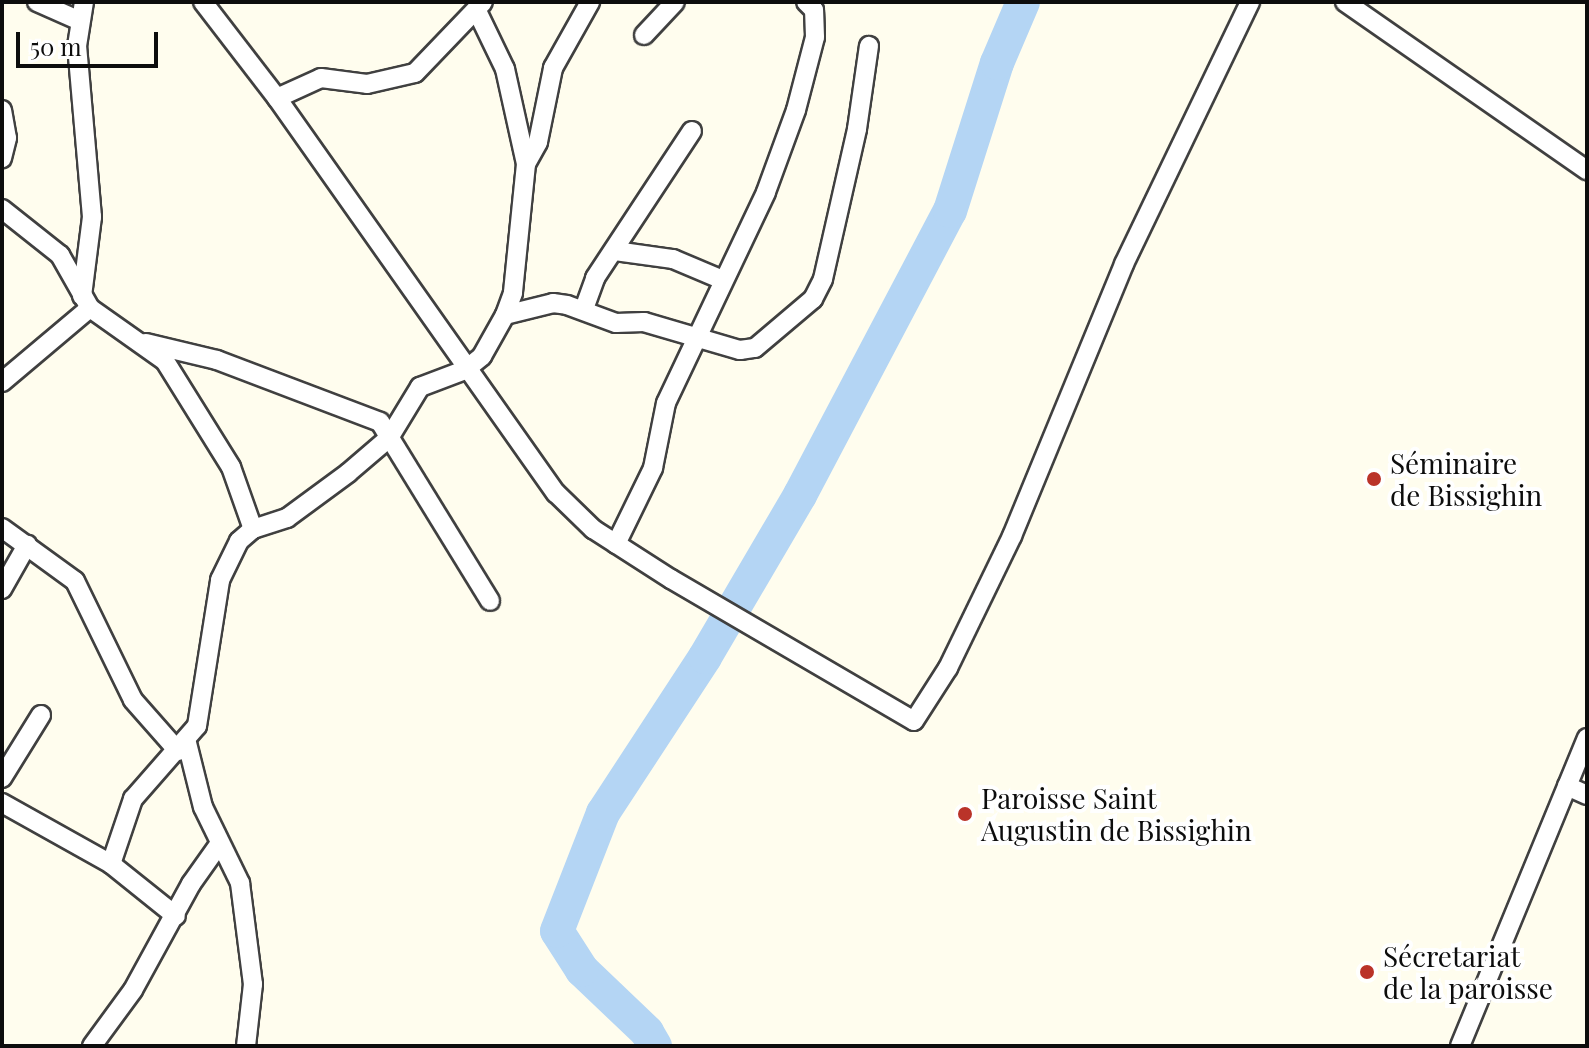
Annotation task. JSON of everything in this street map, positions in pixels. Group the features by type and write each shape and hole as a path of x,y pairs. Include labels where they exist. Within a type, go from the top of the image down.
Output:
{"street":[{"path":"2,382 86,302 92,189 80,121 81,11 37,2"},
{"path":"203,2 277,98 465,370 556,493 616,544 914,721 948,668 1012,536 1124,264 1250,2"},
{"path":"526,164 538,142 553,68 590,2"},
{"path":"644,35 675,2"},
{"path":"616,544 653,468 666,403 766,192 810,66 816,16 806,2"},
{"path":"1345,2 1587,170"},
{"path":"111,864 133,799 182,747 203,708 220,580 239,541 253,529 287,518 308,505 389,438 420,387 465,370 496,338 513,293 526,164 505,69 480,6 415,73 367,84 321,78 277,98"},
{"path":"505,315 553,303 584,309 616,323 644,322 726,350 755,348 813,299 823,279 857,129 869,46"},
{"path":"2,110 7,138 2,158"},
{"path":"584,309 595,278 692,131"},
{"path":"2,209 60,255 86,302 146,343 183,385 225,455 253,529"},
{"path":"615,251 673,259 723,280"},
{"path":"146,343 217,360 371,416 389,438 490,601"},
{"path":"2,528 75,581 133,700 182,747 203,807 240,883 253,984 246,1046"},
{"path":"2,589 27,545"},
{"path":"2,778 41,715"},
{"path":"1460,1046 1587,738"},
{"path":"1567,786 1587,795"},
{"path":"2,803 111,864 176,916"},
{"path":"92,1046 133,990 220,843"}],"waterway":[{"path":"655,1046 647,1032 582,970 557,931 603,813 705,657 800,495 950,211 997,63 1023,2"}],"place":[{"name":"Séminaire de Bissighin","path":"1374,479"},
{"name":"Paroisse Saint Augustin de Bissighin","path":"965,814"},
{"name":"Sécretariat de la paroisse","path":"1367,972"}]}
